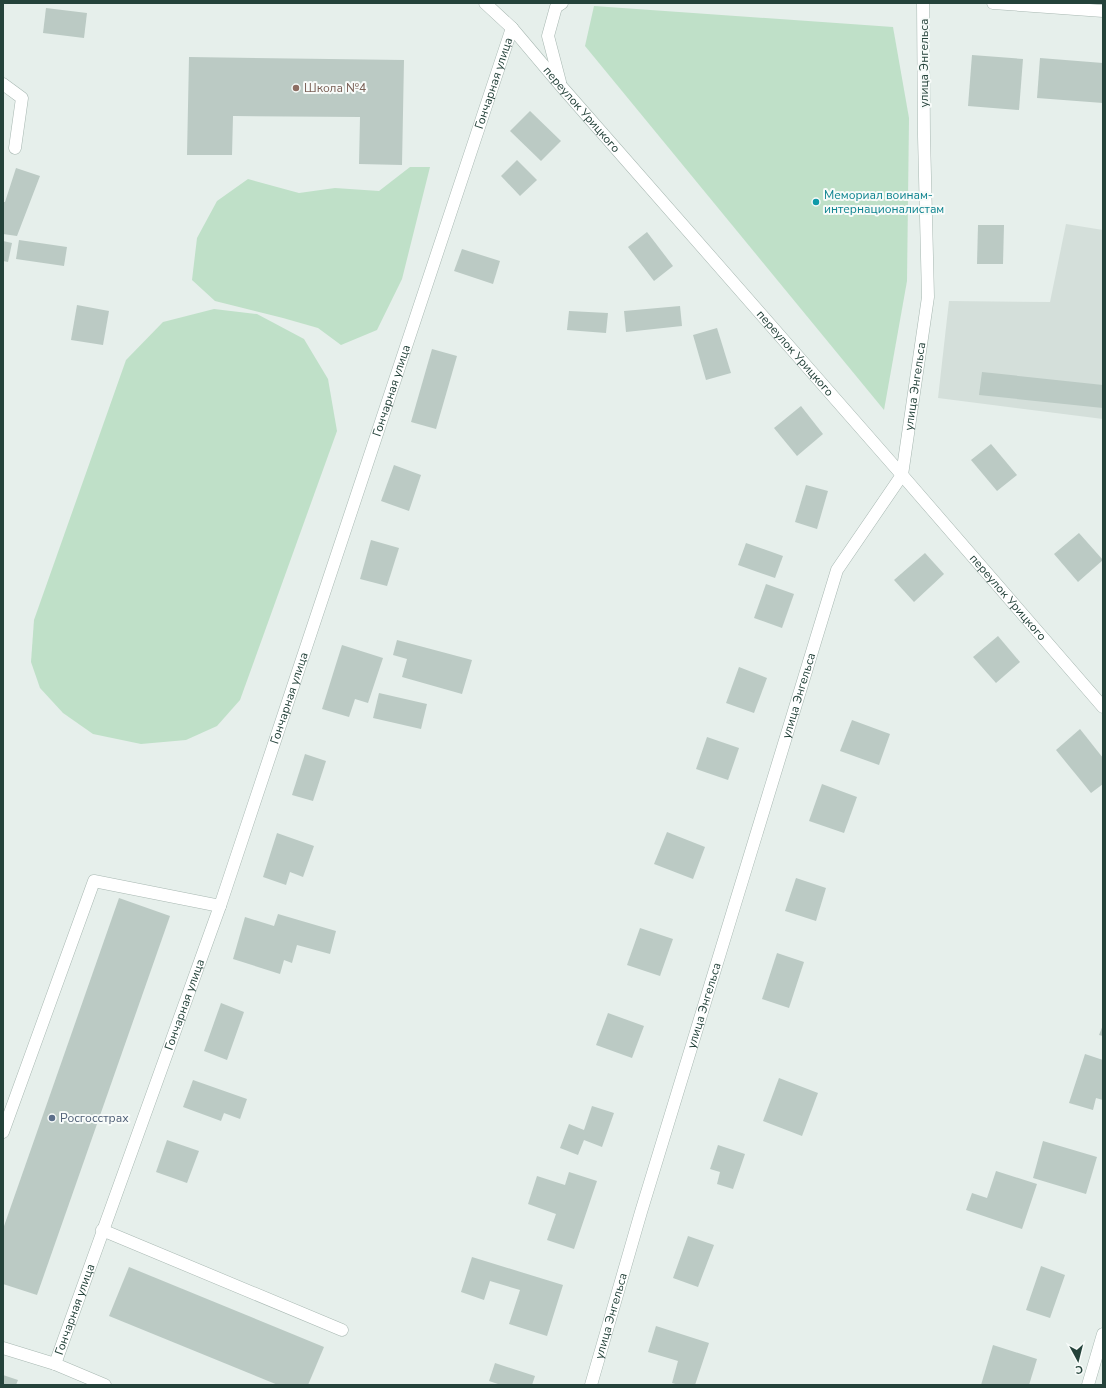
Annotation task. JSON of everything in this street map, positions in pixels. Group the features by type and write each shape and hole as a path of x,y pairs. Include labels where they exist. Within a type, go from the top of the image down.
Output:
{"street":[{"name":"переулок Урицкого","path":"485,3 512,28 1103,707"},
{"path":"561,86 548,36 556,7 562,3"},
{"name":"улица Энгельса","path":"591,1385 643,1204 838,570 902,475 928,297 924,144 923,3"},
{"path":"993,3 1103,11"},
{"name":"Гончарная улица","path":"55,1364 220,906 512,28"},
{"path":"3,84 22,98 15,148"},
{"path":"3,1132 94,881 220,906"},
{"path":"102,1230 342,1330"},
{"path":"1088,1385 1103,1334"},
{"path":"3,1348 55,1364 106,1385"}],"shaded area":[{"path":"1066,224 1103,230 1103,419 938,398 949,301 1050,302"}],"green space":[{"path":"594,6 893,27 909,118 907,281 884,410 585,46"},
{"path":"410,167 430,167 402,279 377,330 341,345 318,328 215,301 192,280 197,238 217,201 248,179 299,193 335,188 379,191"},
{"path":"214,309 257,314 304,339 328,379 337,431 240,700 217,726 186,740 141,744 93,734 63,713 40,688 31,662 34,620 126,360 163,322"}],"building":[{"path":"46,8 87,13 84,38 43,33"},
{"path":"972,55 1023,59 1019,110 968,106"},
{"name":"Школа №4","path":"189,57 404,60 402,165 359,164 360,117 233,116 232,155 187,155"},
{"path":"1040,58 1103,63 1103,103 1037,98"},
{"path":"530,111 561,141 541,161 510,131"},
{"path":"517,160 537,180 520,196 501,176"},
{"path":"16,168 40,176 17,236 3,234 3,202 5,202"},
{"path":"978,225 1004,225 1003,264 977,264"},
{"path":"647,232 673,266 654,281 628,247"},
{"path":"19,240 67,247 64,266 16,259"},
{"path":"3,241 12,243 8,262 3,261"},
{"path":"462,249 500,261 493,284 454,271"},
{"path":"77,305 109,311 103,345 71,340"},
{"path":"680,306 682,326 626,332 624,311"},
{"path":"569,311 608,313 606,333 567,330"},
{"path":"717,328 731,373 706,380 693,335"},
{"path":"432,349 457,356 436,429 411,422"},
{"path":"982,372 1103,385 1103,408 979,395"},
{"path":"801,406 823,434 797,456 774,428"},
{"path":"991,444 1017,475 997,491 971,460"},
{"path":"394,465 421,475 409,511 381,501"},
{"path":"806,485 828,491 817,529 795,522"},
{"path":"1079,533 1103,560 1078,582 1054,554"},
{"path":"371,540 399,548 387,586 360,579"},
{"path":"746,543 783,556 775,578 738,565"},
{"path":"925,553 944,574 914,602 894,580"},
{"path":"766,584 794,594 782,628 754,618"},
{"path":"998,636 1020,662 996,683 973,657"},
{"path":"397,640 472,660 462,694 402,677 407,659 393,655"},
{"path":"342,645 383,658 368,703 355,699 349,717 322,709"},
{"path":"739,667 767,678 754,713 726,703"},
{"path":"379,693 427,704 421,729 373,718"},
{"path":"852,720 890,734 879,765 840,751"},
{"path":"1080,729 1103,758 1103,784 1091,793 1056,750"},
{"path":"707,737 739,748 728,780 696,769"},
{"path":"305,754 326,761 313,801 292,795"},
{"path":"822,784 857,797 844,833 809,821"},
{"path":"667,832 705,847 693,879 654,864"},
{"path":"277,833 314,846 303,877 290,872 286,885 263,877"},
{"path":"796,878 826,888 816,921 785,911"},
{"path":"119,898 170,916 37,1295 3,1284 3,1229"},
{"path":"278,914 336,931 330,954 297,945 292,963 284,960 280,974 233,959 245,917 274,926"},
{"path":"640,928 673,939 660,976 627,965"},
{"path":"777,953 804,962 789,1008 762,999"},
{"path":"221,1003 244,1012 227,1060 204,1051"},
{"path":"608,1013 644,1026 632,1058 596,1045"},
{"path":"1103,1025 1103,1036 1099,1035"},
{"path":"1085,1054 1103,1060 1103,1100 1096,1098 1093,1110 1069,1103"},
{"path":"779,1078 818,1093 802,1136 763,1121"},
{"path":"193,1080 247,1099 240,1119 224,1113 221,1121 183,1107"},
{"path":"592,1106 614,1113 602,1147 584,1140 578,1155 560,1148 569,1124 584,1130"},
{"path":"167,1140 199,1151 187,1183 156,1172"},
{"path":"1043,1141 1097,1157 1086,1194 1033,1178"},
{"path":"718,1145 745,1154 733,1189 717,1184 720,1172 710,1169"},
{"path":"996,1171 1037,1184 1022,1229 966,1210 972,1193 987,1198"},
{"path":"569,1172 597,1181 574,1249 547,1240 556,1214 528,1204 537,1176 565,1185"},
{"path":"688,1236 714,1245 698,1287 673,1278"},
{"path":"472,1257 563,1285 547,1336 509,1324 520,1290 490,1281 484,1300 461,1292"},
{"path":"1041,1266 1065,1275 1050,1318 1026,1310"},
{"path":"129,1267 324,1347 308,1385 278,1385 109,1316"},
{"path":"656,1326 709,1343 695,1385 679,1385 672,1383 678,1361 648,1352"},
{"path":"993,1345 1037,1359 1029,1385 981,1385"},
{"path":"495,1363 535,1376 532,1385 501,1385 489,1381"},
{"path":"3,1375 18,1380 16,1385 3,1385"}],"place":[{"name":"Школа №4","path":"296,88"},
{"name":"Мемориал воинам- интернационалистам","path":"816,202"},
{"name":"Росгосстрах","path":"52,1118"}]}
